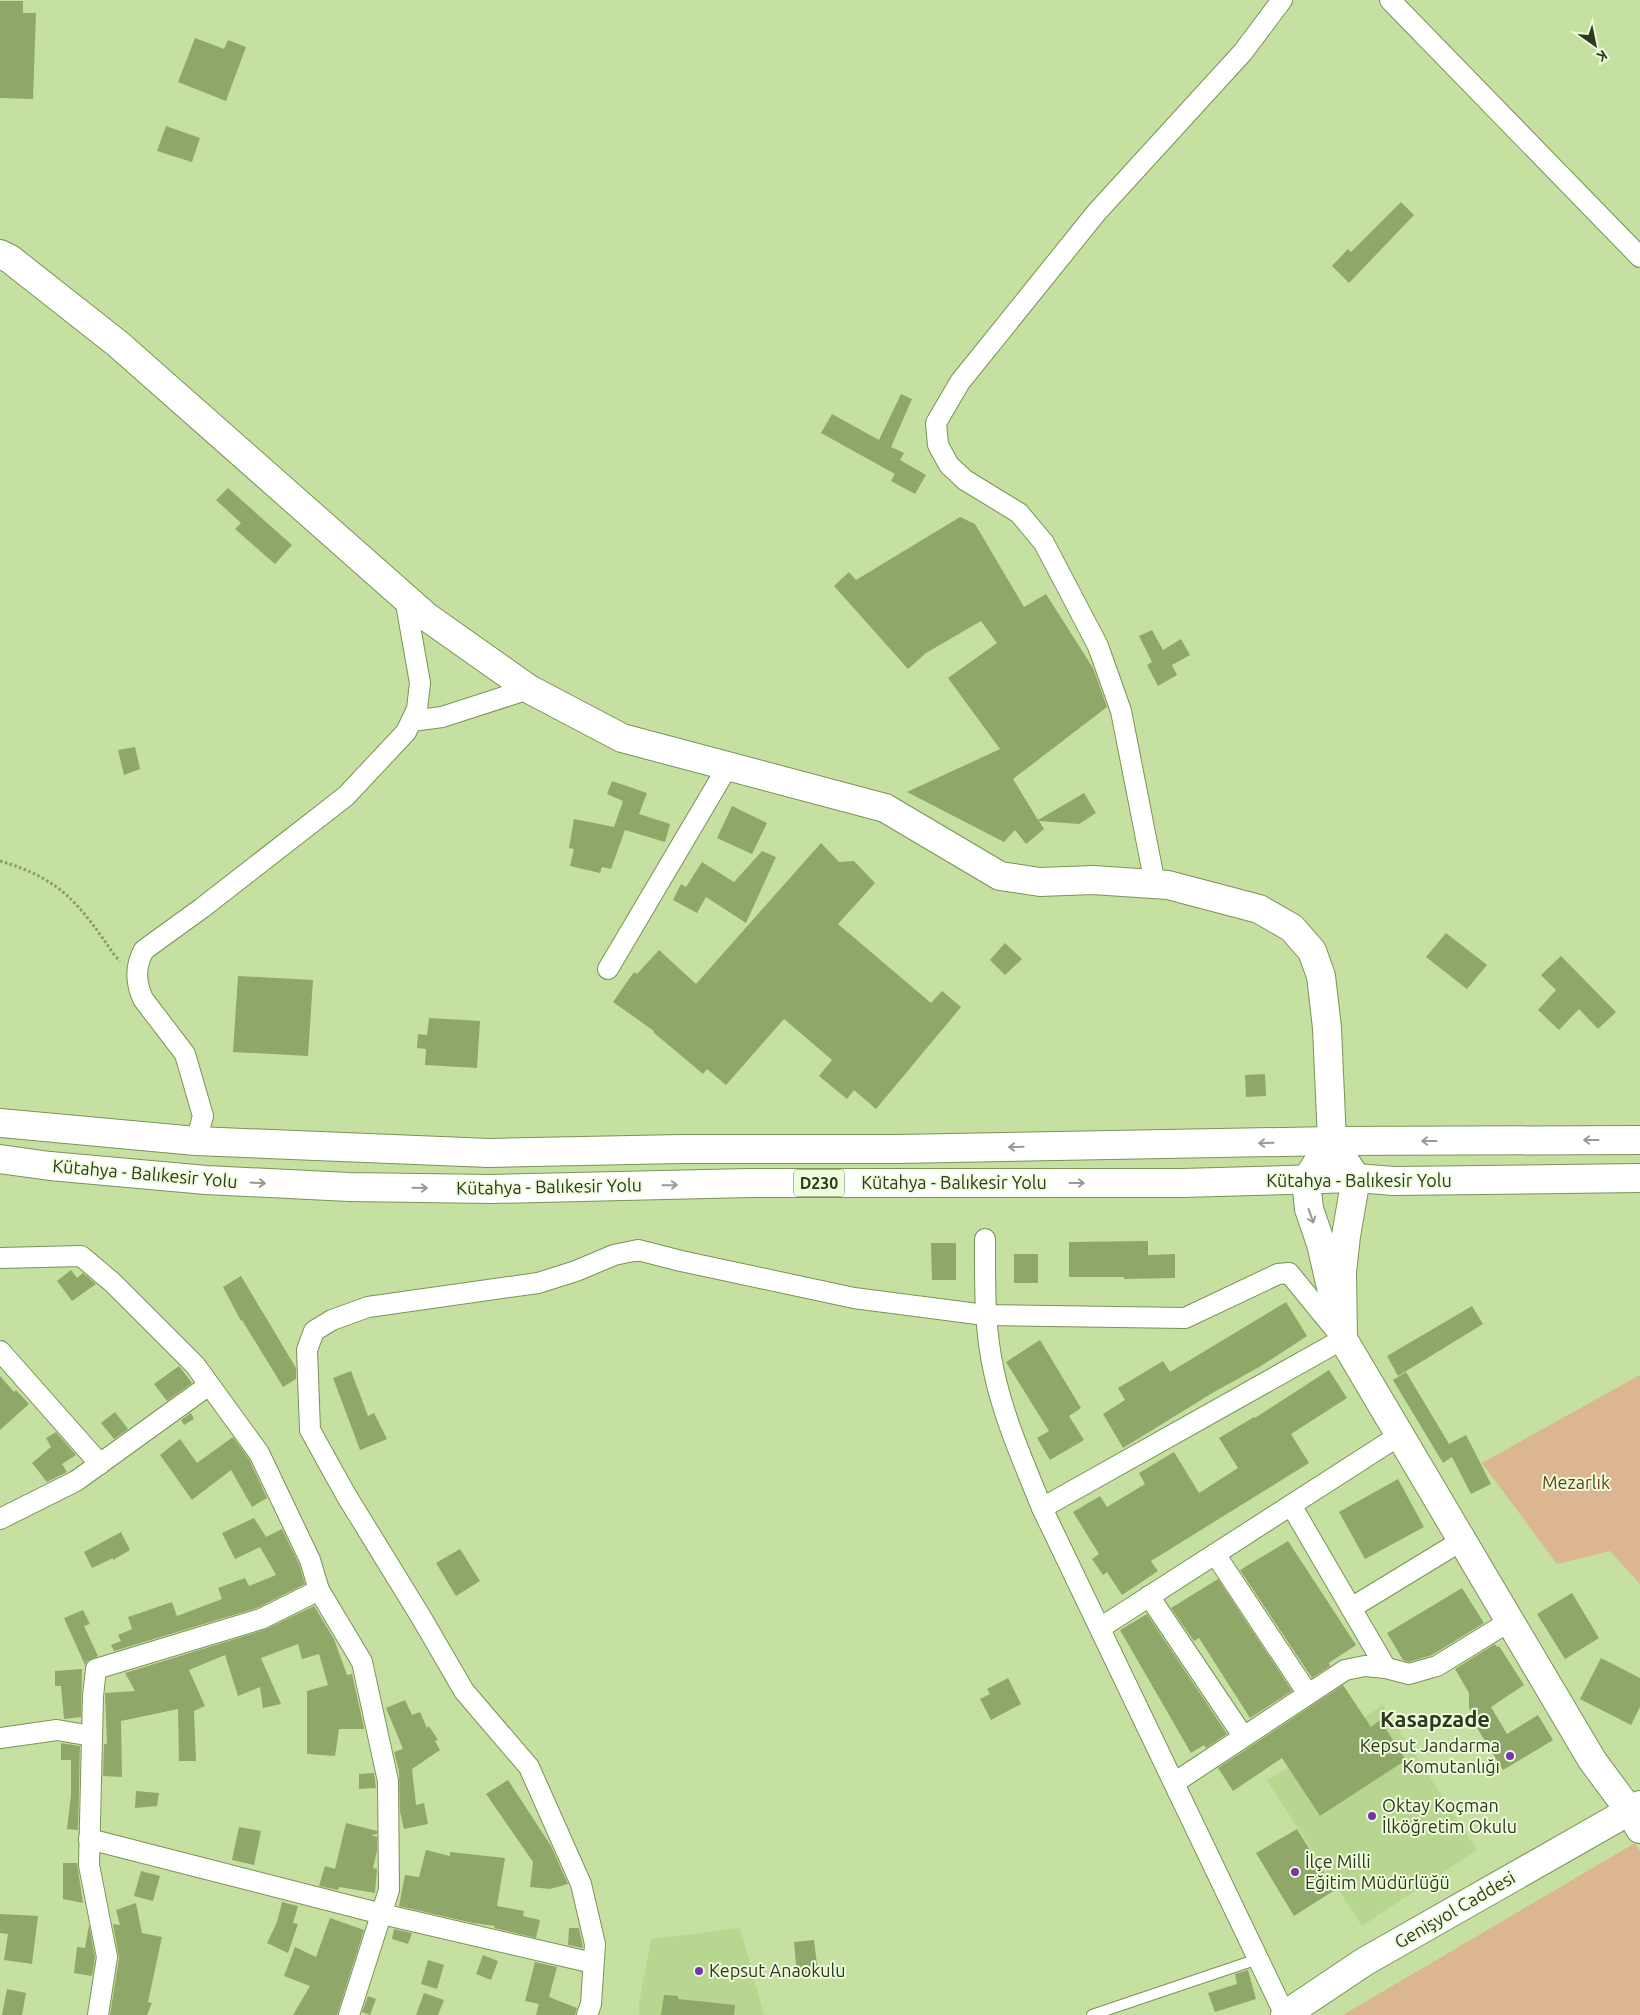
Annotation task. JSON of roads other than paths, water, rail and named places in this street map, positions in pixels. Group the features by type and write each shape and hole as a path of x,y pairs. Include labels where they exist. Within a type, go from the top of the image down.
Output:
{"main road":[{"path":"0,254 118,344 427,617 528,689 622,738 885,808 1000,876 1040,882 1093,880 1168,885 1259,908 1292,928 1312,951 1322,976 1332,1141 1356,1178 1342,1272 1343,1339"},
{"name":"Kütahya - Balıkesir Yolu","path":"0,1123 196,1141 490,1153 680,1149 897,1150 1332,1141 1640,1140"},
{"path":"1332,1141 1306,1180 1309,1209 1321,1244 1343,1339 1592,1760 1637,1810"},
{"name":"Kütahya - Balıkesir Yolu","path":"0,1159 50,1166 206,1180 349,1187 492,1189 749,1183 1182,1183 1356,1178 1394,1181 1640,1178"},
{"name":"Genişyol Caddesi","path":"1285,2015 1364,1962 1637,1810"}],"street":[{"path":"1155,884 1121,711 1098,646 1044,543 1019,513 965,480 952,469 942,456 938,445 936,423 960,382 1096,213 1243,52 1282,0"},
{"path":"1390,0 1640,257"},
{"path":"196,1141 202,1116 200,1101 185,1054 143,999 138,983 137,967 144,950 202,908 346,796 397,743 412,721 420,696 420,683 405,598"},
{"path":"412,721 442,717 528,689"},
{"path":"608,969 728,766"},
{"path":"985,1239 985,1315 994,1372 1010,1428 1042,1508 1285,2015"},
{"path":"587,2015 591,2004 595,1944 581,1884 529,1767 464,1691 346,1495 310,1430 307,1350 314,1331 332,1320 368,1307 538,1283 576,1271 614,1255 638,1250 854,1298 985,1315 1185,1318 1278,1274 1289,1273 1343,1339 1042,1508"},
{"path":"0,1258 81,1256 112,1282 195,1365 259,1453 310,1560 319,1590 362,1662 388,1781 390,1890 349,2015"},
{"path":"0,1352 100,1464"},
{"path":"0,1519 76,1482 209,1385"},
{"path":"1100,1628 1400,1435"},
{"path":"1291,1505 1386,1668"},
{"path":"1351,1608 1461,1541"},
{"path":"1214,1554 1308,1694"},
{"path":"98,2015 107,1957 89,1865 92,1736 96,1669 261,1619 319,1590"},
{"path":"1150,1596 1243,1736"},
{"path":"1174,1783 1345,1670 1365,1666 1386,1668 1409,1674 1438,1666 1510,1621"},
{"path":"0,1738 57,1730 92,1736"},
{"path":"89,1839 382,1914 593,1963"}],"lane":[{"path":"1092,2015 1258,1959"}],"place":[{"name":"Kepsut Jandarma Komutanlığı","path":"1510,1756"},
{"name":"Oktay Koçman İlköğretim Okulu","path":"1372,1816"},
{"name":"İlçe Milli Eğitim Müdürlüğü","path":"1295,1872"},
{"name":"Kepsut Anaokulu","path":"699,1971"}],"district":[{"name":"Kasapzade","path":"1435,1719"}],"park label":[{"name":"Mezarlık","path":"1576,1483"}]}
